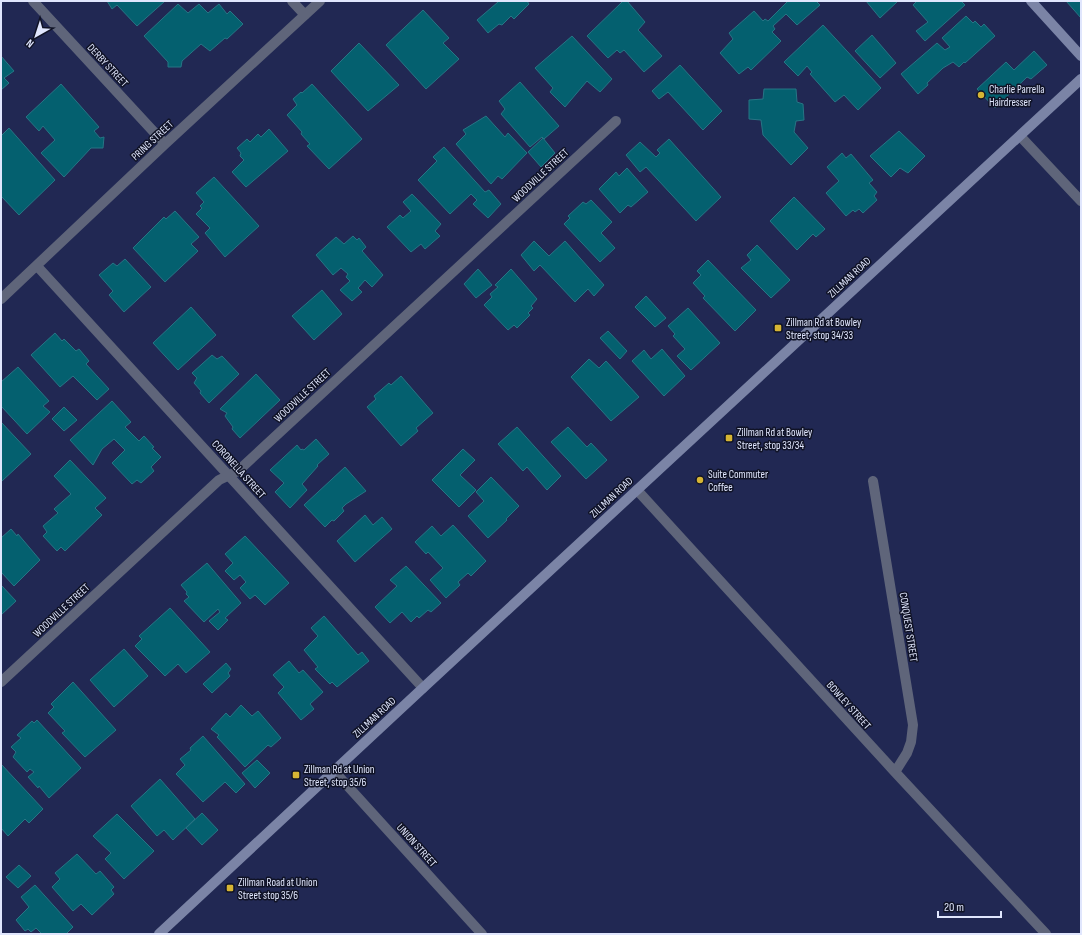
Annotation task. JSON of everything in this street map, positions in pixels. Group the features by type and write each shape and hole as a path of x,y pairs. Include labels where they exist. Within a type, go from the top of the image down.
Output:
{"main road":[{"path":"1031,1 1081,56"},
{"name":"ZILLMAN ROAD","path":"159,934 1081,79"}],"street":[{"name":"DERBY STREET","path":"33,1 165,144"},
{"path":"292,1 305,15"},
{"name":"PRING STREET","path":"1,299 165,144 320,1"},
{"name":"WOODVILLE STREET","path":"1,682 219,480 238,471 616,121"},
{"path":"1020,136 1081,201"},
{"name":"CORONELLA STREET","path":"37,266 423,688"},
{"name":"CONQUEST STREET","path":"873,481 913,725 912,742 895,772"},
{"name":"BOWLEY STREET","path":"637,490 895,772 1046,934"},
{"name":"UNION STREET","path":"334,772 482,934"}],"building":[{"path":"107,1 165,1 137,26 117,5 112,9"},
{"path":"498,1 527,1 529,4 514,19 511,16 502,25 499,24 488,33 477,20"},
{"path":"623,1 627,1 645,22 638,30 662,56 644,72 624,50 620,53 617,50 608,58 587,36"},
{"path":"788,1 816,1 820,5 797,25 786,14 773,26 775,29 772,32 781,41 751,70 748,67 739,74 720,53 733,39 729,33 754,11 763,21 765,19 768,21"},
{"path":"866,1 898,1 880,18"},
{"path":"917,1 961,1 965,5 925,41 916,31 928,22 913,5"},
{"path":"1066,1 1081,1 1081,18"},
{"path":"178,4 188,13 199,4 208,13 219,4 227,14 230,11 243,24 227,39 225,38 210,51 201,44 182,61 181,67 168,67 168,62 144,36"},
{"path":"423,10 449,38 443,43 459,59 426,89 386,45"},
{"path":"966,16 973,23 975,21 981,27 984,24 995,36 959,67 953,62 943,68 918,94 901,74 937,43 945,50 950,47 942,38"},
{"path":"823,25 881,88 858,110 844,95 835,102 810,74 812,72 807,66 798,76 784,62"},
{"path":"872,35 896,63 880,78 855,51"},
{"path":"572,36 612,79 600,92 587,81 565,107 550,92 553,88 535,68"},
{"path":"359,43 399,85 368,111 331,71"},
{"path":"1034,51 1047,65 1031,79 1027,77 995,108 977,89 1006,62 1014,70"},
{"path":"1,56 14,71 4,78 9,83 1,90"},
{"path":"680,65 722,111 703,130 668,92 659,99 652,91"},
{"path":"520,82 559,126 544,139 542,137 530,147 501,114 505,109 499,101"},
{"path":"61,84 99,127 94,131 100,138 104,137 103,148 91,148 64,177 41,153 55,140 43,126 39,131 26,117"},
{"path":"312,84 362,139 329,169 307,146 310,144 287,115 297,105 293,99"},
{"path":"764,89 796,89 797,102 803,104 804,120 796,121 794,132 808,148 791,165 763,135 761,120 749,119 749,100 763,99"},
{"path":"486,116 505,137 508,133 527,153 502,179 498,176 491,184 456,144 466,134 463,130"},
{"path":"9,128 55,180 19,215 1,196 1,136"},
{"path":"269,129 288,151 246,187 232,172 244,160 240,156 241,153 237,148 247,139 250,142 258,134 261,137"},
{"path":"899,131 925,156 908,173 900,168 891,177 870,156"},
{"path":"543,138 555,153 541,167 528,152"},
{"path":"669,139 721,197 696,221 646,167 640,172 626,155 640,142 656,157 660,153 657,150"},
{"path":"444,147 485,192 489,190 501,204 488,218 473,204 477,200 471,194 450,214 418,180 437,161 433,157"},
{"path":"842,153 846,158 851,154 873,180 869,183 877,192 874,196 877,200 863,213 859,209 855,212 853,210 846,216 826,193 839,181 827,167"},
{"path":"627,168 648,192 631,207 628,205 620,213 599,189 616,172 619,176"},
{"path":"214,177 259,226 225,257 205,233 210,228 196,214 202,208 200,206 204,202 196,193"},
{"path":"412,194 441,224 435,231 440,236 425,249 421,244 411,252 387,227 400,215 403,218 411,211 403,202"},
{"path":"794,197 825,229 816,237 813,234 797,250 770,221"},
{"path":"591,200 612,222 601,233 615,248 600,262 564,224 570,218 568,216 583,202 586,204"},
{"path":"175,211 199,237 191,244 198,251 165,282 133,248 164,217 166,219"},
{"path":"353,236 357,240 359,238 366,247 362,251 383,275 372,287 365,280 358,288 362,292 352,301 340,290 350,281 346,277 348,274 341,268 333,275 316,255 336,237 344,244"},
{"path":"534,241 549,256 565,241 604,285 594,296 588,289 575,302 540,265 534,271 521,255"},
{"path":"757,245 790,280 771,298 741,268 751,260 747,255"},
{"path":"125,259 151,287 124,312 109,295 113,291 99,275 113,263 117,266"},
{"path":"708,260 756,310 735,331 703,298 705,296 693,283 701,275 697,271"},
{"path":"478,269 492,285 476,298 464,284"},
{"path":"511,269 537,299 531,306 533,308 528,313 530,315 517,328 514,325 508,330 484,305 492,297 490,294 498,287 495,285"},
{"path":"322,290 342,314 314,340 292,316"},
{"path":"646,296 666,318 655,327 635,307"},
{"path":"191,307 216,335 178,370 153,343"},
{"path":"688,308 720,343 691,370 677,356 685,349 673,336 675,334 668,326"},
{"path":"608,331 627,351 620,359 600,338"},
{"path":"55,333 62,341 64,339 76,351 79,349 89,361 86,364 109,389 97,400 73,376 60,387 31,355"},
{"path":"662,349 685,376 664,396 632,361 644,350 651,359"},
{"path":"212,355 217,359 222,356 239,374 209,403 194,383 197,378 192,373"},
{"path":"589,359 599,368 606,361 639,397 611,421 571,377"},
{"path":"18,367 49,401 43,406 50,412 27,434 1,406 1,382"},
{"path":"256,374 280,400 240,438 232,429 233,427 225,416 227,413 220,409"},
{"path":"401,376 433,413 416,428 418,431 401,446 367,407 376,399 374,396 389,383 391,385"},
{"path":"112,401 131,422 125,427 139,441 144,436 154,447 152,448 161,457 151,467 154,471 141,483 137,480 132,484 112,463 125,450 114,439 102,449 93,465 70,440"},
{"path":"64,407 77,420 64,431 52,419"},
{"path":"1,422 31,454 2,481 1,480"},
{"path":"517,427 561,476 547,490 527,467 523,471 498,444"},
{"path":"568,427 587,447 591,443 607,460 586,479 551,442"},
{"path":"316,439 329,454 317,465 318,466 302,484 307,490 290,508 275,492 284,483 270,470 297,445 301,450 304,450"},
{"path":"463,449 475,460 460,475 476,490 459,507 432,480"},
{"path":"70,460 106,498 95,508 102,515 65,551 61,547 57,551 43,536 47,532 43,526 58,513 54,509 71,494 54,476"},
{"path":"345,467 366,491 346,504 342,508 344,511 334,521 332,520 325,527 304,505"},
{"path":"491,477 519,506 488,538 468,516 484,501 476,492"},
{"path":"365,515 373,525 382,517 392,529 355,562 337,541"},
{"path":"453,525 486,561 471,576 468,573 458,582 460,585 446,598 430,580 443,568 428,552 426,554 415,542 432,526 441,536"},
{"path":"11,529 17,536 18,534 40,560 14,586 1,572 1,538"},
{"path":"245,536 289,583 265,605 255,595 250,599 240,588 246,582 240,575 234,580 225,571 233,563 225,554"},
{"path":"207,563 241,603 225,618 228,620 218,630 209,621 220,612 218,609 204,622 184,601 189,597 181,585"},
{"path":"406,566 441,603 431,612 428,610 419,618 417,616 411,622 402,612 390,623 375,607 397,586 390,580"},
{"path":"1,585 16,601 1,615"},
{"path":"170,608 210,652 186,673 178,664 165,676 135,646 142,639 139,636"},
{"path":"324,616 358,655 362,652 369,661 337,687 332,682 330,684 315,669 318,667 304,650 318,636 311,628"},
{"path":"124,649 148,676 114,707 90,680"},
{"path":"289,661 299,673 303,670 323,692 310,704 314,709 301,720 278,693 284,687 273,675"},
{"path":"226,663 231,669 228,673 230,676 212,693 203,684"},
{"path":"73,682 116,730 85,757 62,733 65,731 48,713 54,707 51,704"},
{"path":"241,705 252,716 258,711 281,738 271,747 268,745 245,767 217,737 219,735 211,729 226,713 230,717"},
{"path":"37,720 81,768 49,798 39,786 38,788 28,777 34,772 30,769 27,772 13,757 16,752 11,747 21,738 17,735 32,721 34,723"},
{"path":"203,736 245,784 236,793 225,782 203,802 176,774 185,765 180,759 191,750 190,748"},
{"path":"257,760 270,773 255,788 242,773"},
{"path":"1,764 43,809 29,823 25,819 8,836 1,828"},
{"path":"160,779 195,819 173,840 164,830 157,836 131,806"},
{"path":"202,813 218,830 202,845 186,828"},
{"path":"117,814 154,851 124,879 105,859 111,853 93,836"},
{"path":"77,854 96,874 100,871 114,887 111,890 114,894 92,915 81,904 73,911 52,887 60,879 55,873"},
{"path":"19,865 31,876 18,888 6,877"},
{"path":"35,885 73,927 66,934 42,934 36,928 31,932 28,929 25,931 16,920 29,907 21,897"}],"place":[{"name":"Charlie Parrella Hairdresser","path":"981,95"},
{"name":"Zillman Rd at Bowley Street, stop 34/33","path":"778,328"},
{"name":"Zillman Rd at Bowley Street, stop 33/34","path":"729,438"},
{"name":"Suite Commuter Coffee","path":"700,480"},
{"name":"Zillman Rd at Union Street, stop 35/6","path":"296,775"},
{"name":"Zillman Road at Union Street stop 35/6","path":"230,888"}]}
